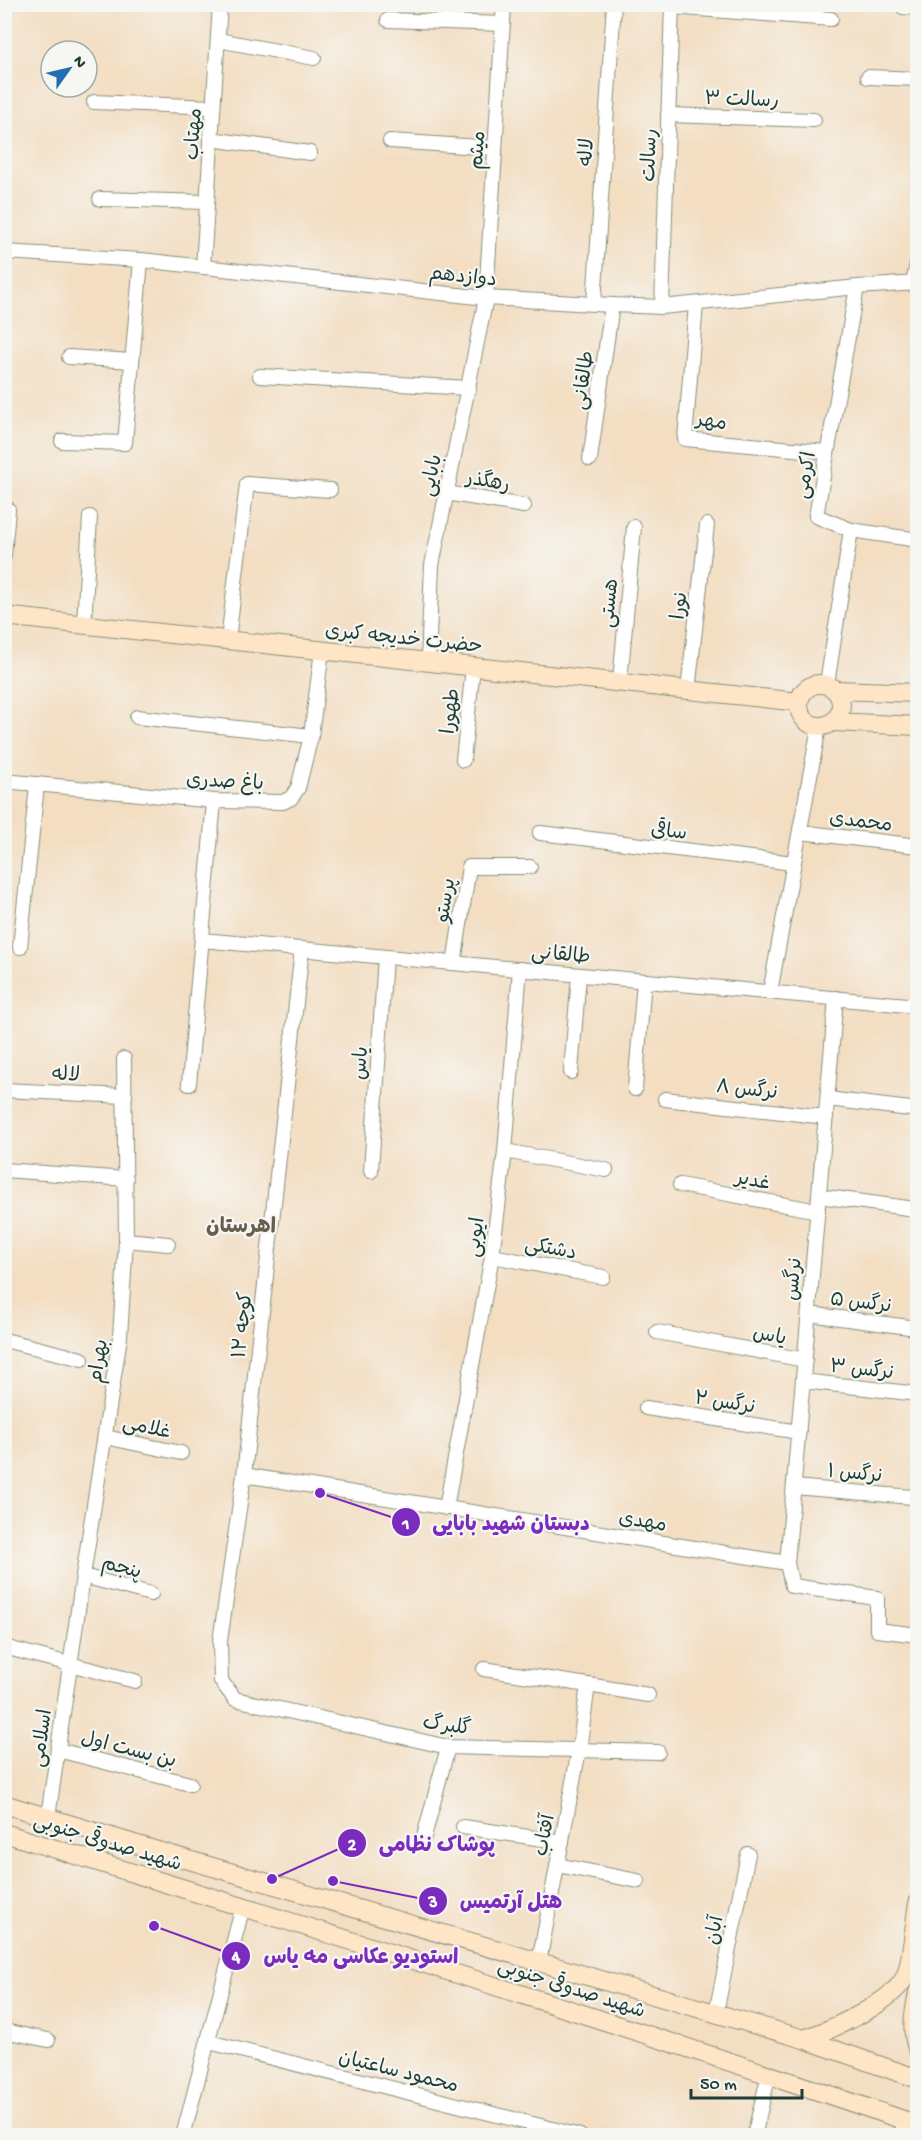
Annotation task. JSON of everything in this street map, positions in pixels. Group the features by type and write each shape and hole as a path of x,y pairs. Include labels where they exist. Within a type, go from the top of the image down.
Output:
{"main road":[{"name":"حضرت خدیجه کبری","path":"4,616 799,702"},
{"path":"918,693 831,687 818,683 809,686 802,693 799,702 799,711 810,724 918,726"},
{"path":"826,724 840,715 842,707 841,698 831,687"},
{"name":"شهید صدوقی جنوبی","path":"4,1804 804,2039 918,2079"},
{"name":"شهید صدوقی جنوبی","path":"4,1833 243,1906 769,2074 908,2127"},
{"path":"141,1876 151,1849"},
{"path":"804,2039 833,2029 873,2006 901,1984 907,1973 918,1903"},
{"path":"918,1992 913,2017 913,2039 918,2050"}],"street":[{"path":"209,4 220,5"},
{"name":"میثم","path":"486,298 504,4"},
{"name":"لاله","path":"594,303 615,4"},
{"name":"مهتاب","path":"203,267 220,5"},
{"path":"672,6 831,19"},
{"name":"رسالت","path":"662,307 672,6"},
{"path":"903,7 918,8"},
{"path":"388,20 503,24"},
{"path":"218,40 314,58"},
{"path":"868,77 918,79"},
{"path":"94,102 213,107"},
{"name":"رسالت ۳","path":"668,115 814,120"},
{"path":"211,139 310,153"},
{"path":"390,141 495,148"},
{"path":"100,198 207,202"},
{"name":"دوازدهم","path":"4,252 141,260 486,298 662,307 915,283"},
{"path":"62,441 125,443 141,260"},
{"path":"915,283 918,260"},
{"name":"اکرمی","path":"851,530 816,516 856,287"},
{"name":"بابایی","path":"428,662 432,565 486,298"},
{"name":"مهر","path":"696,304 685,439 827,452"},
{"name":"طالقانی","path":"590,459 612,305"},
{"path":"69,357 132,361"},
{"path":"260,376 469,388"},
{"path":"228,640 247,484 330,490"},
{"name":"رهگذر","path":"446,493 524,506"},
{"path":"4,556 8,509"},
{"path":"84,625 90,517"},
{"name":"نورا","path":"688,690 707,525"},
{"name":"هستی","path":"620,682 634,527"},
{"path":"831,687 851,530 918,540"},
{"name":"باغ صدری","path":"4,781 214,801 283,802 291,798 298,788 311,736 322,650"},
{"name":"طهورا","path":"463,760 473,666"},
{"path":"137,717 311,736"},
{"path":"770,992 800,832 826,724"},
{"path":"20,947 37,785"},
{"path":"189,1084 214,801"},
{"name":"محمدی","path":"800,832 918,846"},
{"name":"ساقی","path":"540,833 794,863"},
{"name":"پرستو","path":"454,963 469,867 530,867"},
{"name":"طالقانی","path":"201,940 918,1006"},
{"name":"کوچه ۱۲","path":"236,1699 221,1681 220,1641 244,1475 302,949"},
{"name":"یاس","path":"371,1171 385,957"},
{"name":"ایوبی","path":"446,1508 492,1256 505,1151 520,969"},
{"path":"571,1072 579,975"},
{"path":"635,1089 644,981"},
{"name":"نرگس","path":"787,1563 836,998"},
{"name":"بهرام","path":"70,1664 120,1337 126,1240 124,1059"},
{"name":"لاله","path":"4,1090 125,1096"},
{"name":"نرگس ۸","path":"665,1099 826,1117"},
{"path":"828,1099 918,1110"},
{"path":"505,1151 606,1170"},
{"path":"4,1170 126,1179"},
{"name":"غدیر","path":"680,1185 818,1211"},
{"path":"819,1196 915,1209"},
{"path":"126,1240 168,1244"},
{"name":"دشتکی","path":"492,1256 603,1277"},
{"name":"نرگس ۵","path":"809,1314 909,1327"},
{"name":"یاس","path":"657,1332 805,1360"},
{"path":"4,1340 82,1359"},
{"name":"نرگس ۳","path":"803,1382 918,1394"},
{"name":"نرگس ۲","path":"646,1407 799,1432"},
{"name":"غلامی","path":"105,1437 181,1453"},
{"name":"مهدی","path":"244,1475 787,1563"},
{"name":"نرگس ۱","path":"794,1487 912,1497"},
{"path":"787,1563 792,1586 877,1598 877,1629 918,1635"},
{"name":"پنجم","path":"82,1576 151,1594"},
{"path":"4,1647 135,1681"},
{"name":"اسلامی","path":"48,1817 70,1664"},
{"path":"484,1669 648,1695"},
{"name":"آفتاب","path":"538,1962 579,1750 588,1685"},
{"name":"گلبرگ","path":"236,1699 448,1747 658,1752"},
{"path":"424,1837 448,1747"},
{"name":"بن بست اول","path":"58,1750 190,1784"},
{"path":"463,1827 562,1842"},
{"name":"آبان","path":"716,2013 748,1854"},
{"path":"557,1865 638,1881"},
{"path":"183,2136 243,1906"},
{"path":"4,2031 48,2040"},
{"name":"محمود ساعتیان","path":"209,2042 580,2136"},
{"path":"754,2136 769,2074"}],"place":[{"name":"دبستان شهید بابایی","path":"320,1493"},
{"name":"پوشاک نظامی","path":"272,1879"},
{"name":"هتل آرتمیس","path":"333,1881"},
{"name":"استودیو عکاسی مه یاس","path":"154,1926"}],"district":[{"name":"اهرستان","path":"241,1225"}]}
